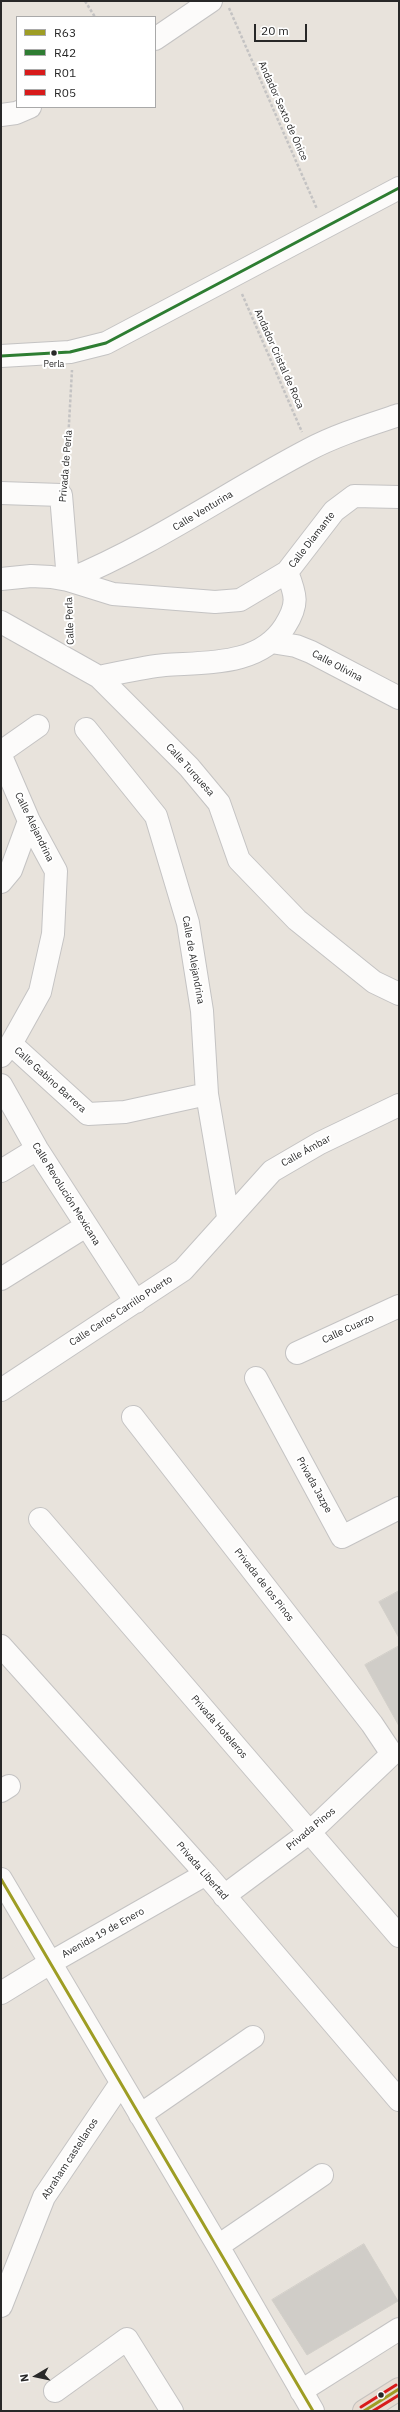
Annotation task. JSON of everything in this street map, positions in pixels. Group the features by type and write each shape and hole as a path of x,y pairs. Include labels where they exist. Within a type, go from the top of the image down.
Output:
{"highway":[{"path":"364,2411 399,2389"}],"street":[{"path":"156,38 211,1"},
{"path":"1,115 16,113 28,108"},
{"path":"1,356 70,352 106,344 233,275 399,188"},
{"name":"Calle Venturina","path":"1,579 30,576 68,580 114,561 166,533 310,449 399,415"},
{"path":"1,493 61,495"},
{"name":"Privada de Perla","path":"61,495 68,580"},
{"name":"Calle Diamante","path":"99,677 164,665 207,664 251,654 272,642 280,634 294,612 295,593 287,572 334,511 354,496 399,496"},
{"path":"68,580 113,594 215,602 240,600 287,572"},
{"name":"Calle Turquesa","path":"1,622 69,662 99,677 189,767 219,803 239,860 297,920 374,982 399,994"},
{"name":"Calle Olivina","path":"272,642 296,646 311,652 399,698"},
{"path":"1,752 38,726"},
{"name":"Calle de Alejandrina","path":"86,729 156,816 188,923 202,1011 207,1094 228,1218"},
{"name":"Calle Alejandrina","path":"1,756 29,821 56,871 53,934 40,992 6,1050"},
{"path":"1,882 11,870 29,821"},
{"name":"Calle Gabino Barrera","path":"6,1050 88,1114 125,1112 207,1094"},
{"name":"Calle Revolución Mexicana","path":"1,1085 37,1149 136,1302"},
{"name":"Calle Ámbar","path":"228,1218 272,1171 320,1143 399,1105"},
{"path":"1,1171 37,1149"},
{"name":"Calle Carlos Carrillo Puerto","path":"1,1390 183,1270 228,1218"},
{"path":"1,1279 86,1226"},
{"name":"Calle Cuarzo","path":"297,1353 399,1306"},
{"name":"Privada Jazpe","path":"256,1378 342,1536 399,1508"},
{"name":"Privada de los Pinos","path":"133,1417 362,1712 392,1754"},
{"name":"Privada Hoteleros","path":"40,1519 399,1936"},
{"name":"Privada Libertad","path":"1,1646 206,1874 399,2100"},
{"name":"Privada Pinos","path":"224,1896 310,1832 392,1754"},
{"name":"Avenida 19 de Enero","path":"1,1993 50,1963 206,1874"},
{"path":"1,1879 218,2246 313,2411"},
{"path":"140,2115 253,2037"},
{"name":"Abraham castellanos","path":"1,2306 44,2197 121,2083"},
{"path":"218,2246 322,2175"},
{"path":"301,2391 399,2329"},
{"path":"55,2390 127,2339 172,2411"}],"path":[{"path":"85,1 94,16"},
{"name":"Andador Sexto de Ónice","path":"226,1 325,228"},
{"name":"Andador Cristal de Roca","path":"233,275 310,449"},
{"name":"Privada de Perla","path":"61,495 67,459 72,366 70,352"},
{"name":"Calle Perla","path":"68,580 71,641 69,662"}],"building":[{"path":"399,1591 399,1638 379,1602"},
{"path":"399,1646 399,1726 365,1665"},
{"path":"364,2244 398,2301 307,2355 272,2300"}],"transit line":[{"name":"R42","path":"1,356 70,352 106,343 399,188"},
{"name":"R63","path":"1,1879 313,2411"},
{"name":"R05","path":"361,2407 396,2385"},
{"name":"R63","path":"364,2411 399,2389"},
{"name":"R01","path":"373,2411 399,2395"}],"place":[{"name":"Perla","path":"54,353"}]}
